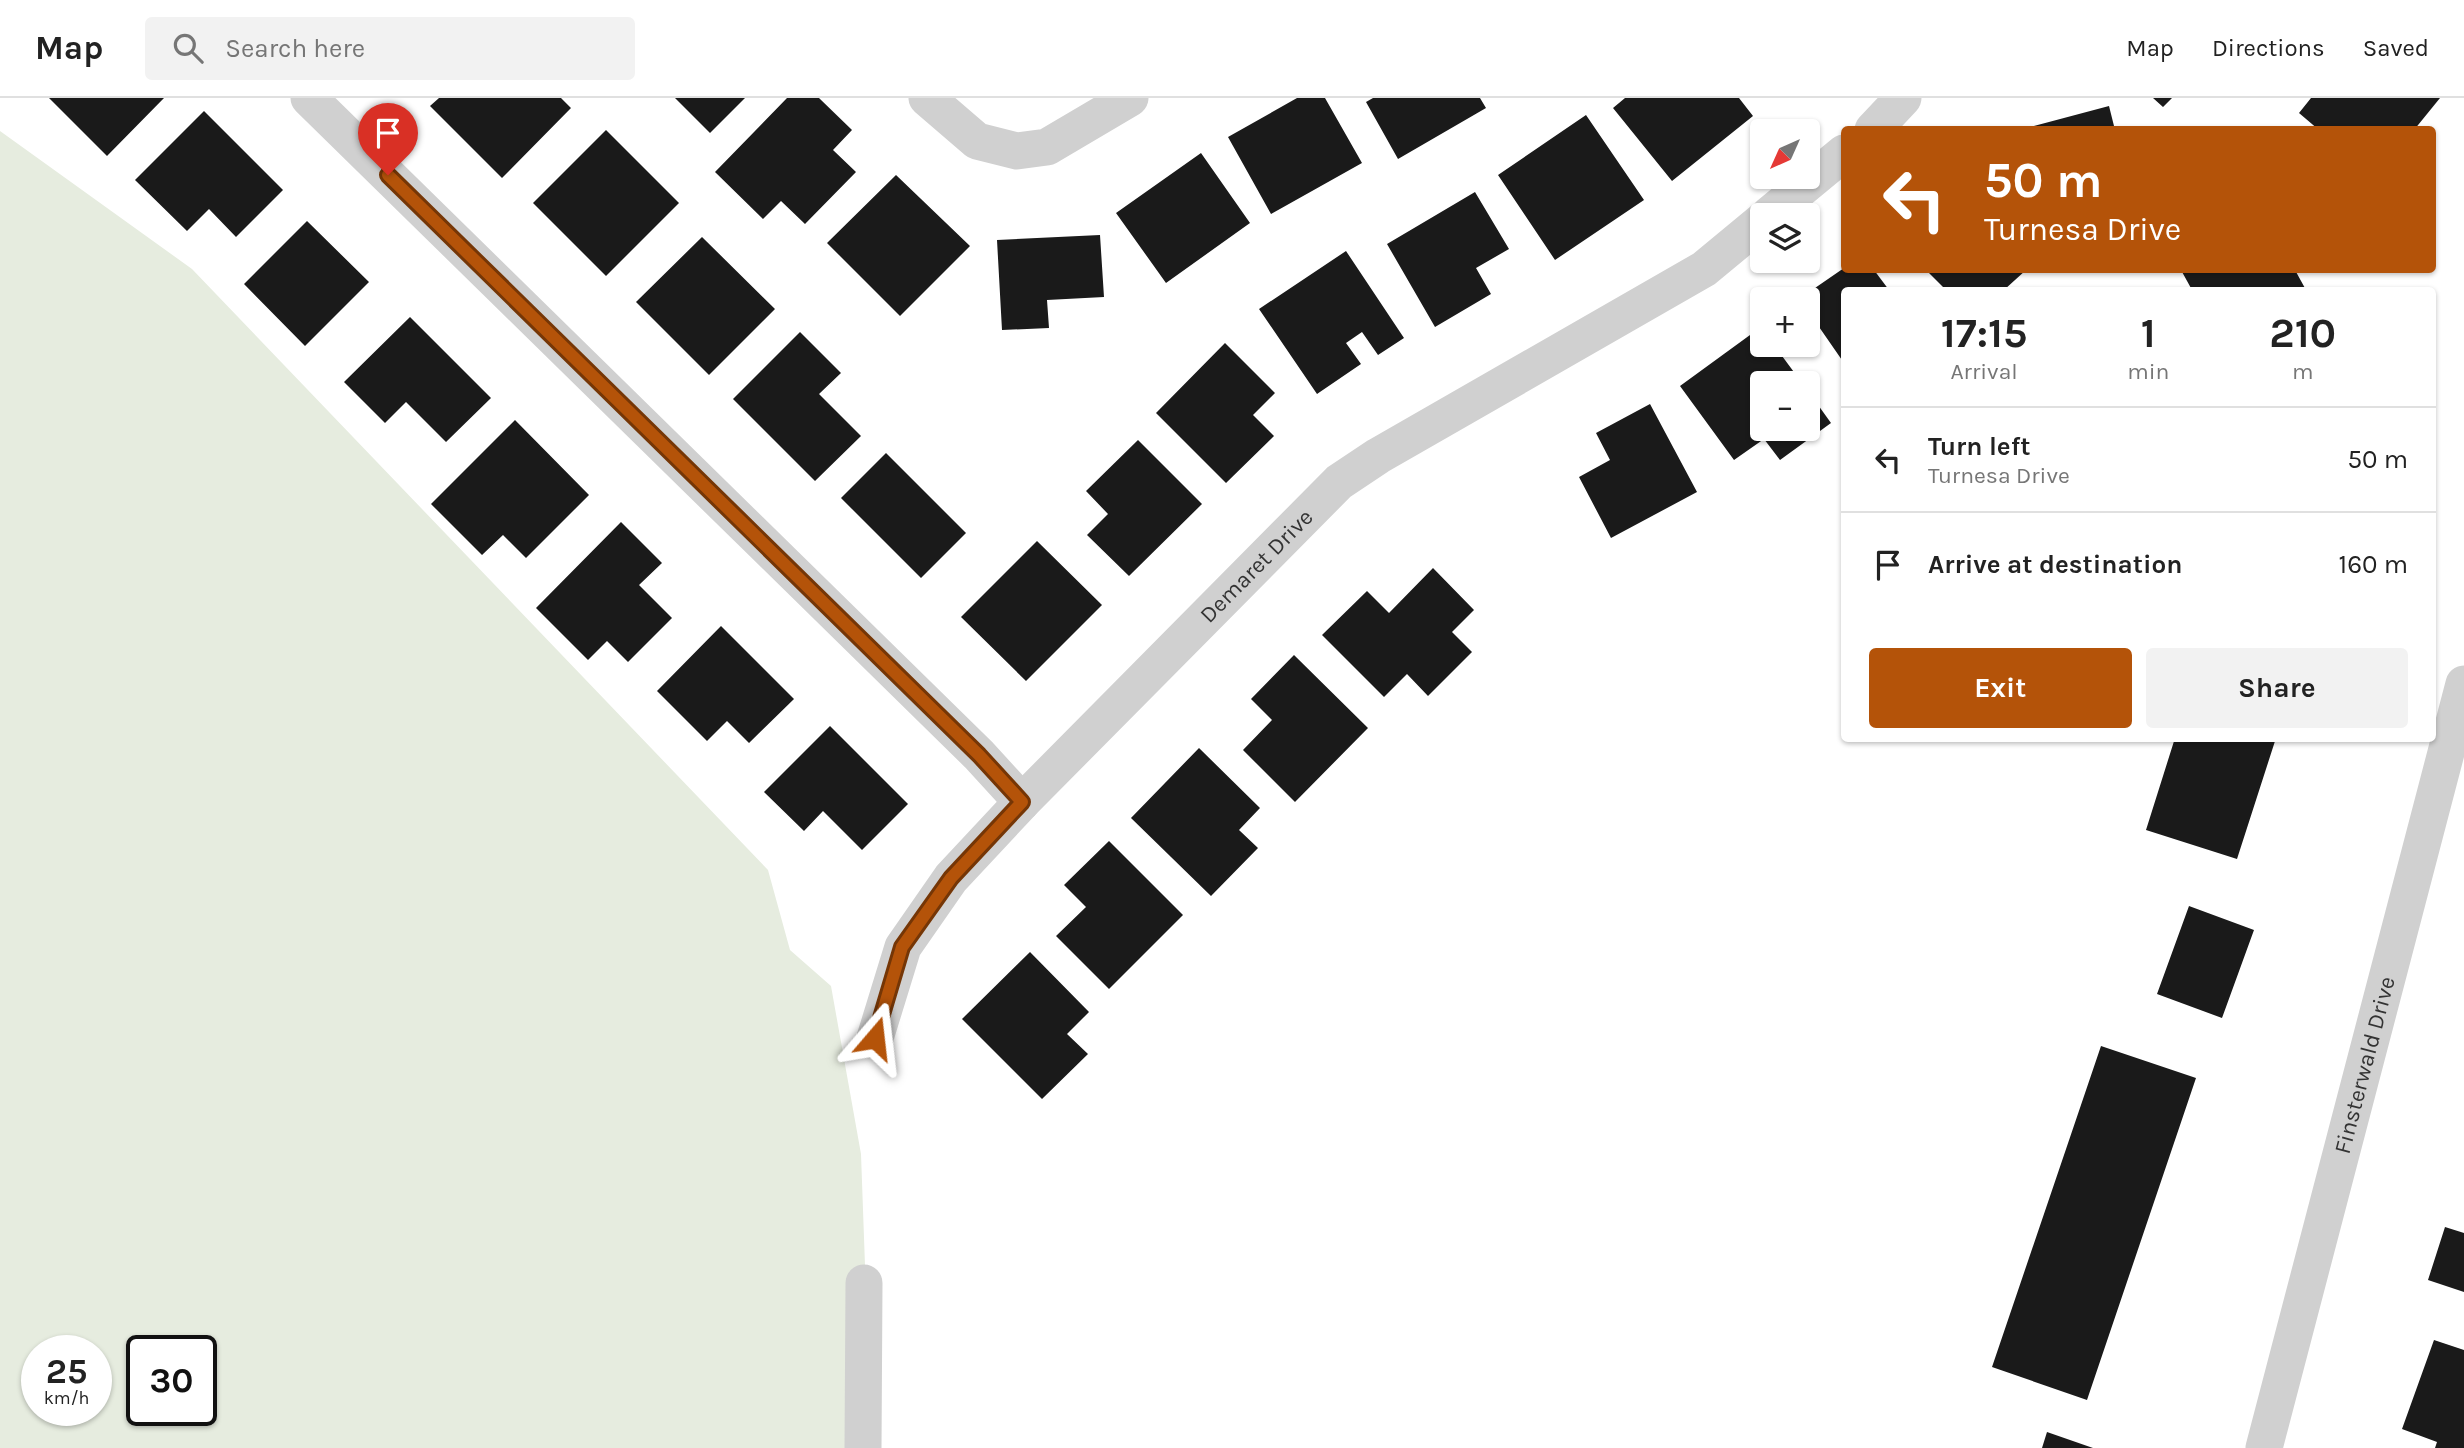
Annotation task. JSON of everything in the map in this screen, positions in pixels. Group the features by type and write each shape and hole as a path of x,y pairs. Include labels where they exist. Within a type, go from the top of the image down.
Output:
{"street":[{"path":"309,98 979,755 1022,802"},
{"path":"927,98 977,141 1017,151 1047,147 1130,98"},
{"path":"1877,126 1903,98"},
{"path":"1784,203 1841,155"},
{"name":"Demaret Drive","path":"875,1038 902,947 951,878 1022,802 1339,482 1378,456 1704,269 1750,231"},
{"name":"Finsterwald Drive","path":"2264,1448 2464,684"},
{"path":"863,1283 863,1448"}],"shaded area":[{"path":"0,131 192,269 768,870 790,950 831,986 861,1154 866,1293 861,1448 0,1448"}],"building":[{"path":"49,98 164,98 107,156"},
{"path":"439,98 561,98 571,108 502,178 430,106"},
{"path":"675,98 745,98 710,133"},
{"path":"787,98 819,98 852,130 833,150 856,172 805,224 781,201 763,219 715,172"},
{"path":"1297,98 1325,98 1362,163 1271,214 1228,137"},
{"path":"1373,98 1480,98 1486,108 1398,159 1366,102"},
{"path":"1625,98 1739,98 1753,116 1672,181 1613,108"},
{"path":"2153,98 2172,98 2163,107"},
{"path":"2311,98 2440,98 2417,126 2314,126 2299,113"},
{"path":"2109,106 2114,126 2034,126"},
{"path":"204,111 283,190 236,237 209,209 187,231 135,180"},
{"path":"1586,115 1644,200 1555,260 1498,175"},
{"path":"606,130 679,203 606,276 533,203"},
{"path":"1201,153 1250,223 1166,283 1116,213"},
{"path":"896,175 970,246 900,316 827,243"},
{"path":"1475,192 1509,249 1476,268 1491,294 1435,327 1387,244"},
{"path":"307,221 369,282 305,346 244,284"},
{"path":"1100,235 1104,297 1047,300 1049,328 1002,330 997,240"},
{"path":"702,237 775,309 709,375 636,302"},
{"path":"1346,251 1404,338 1378,355 1362,332 1346,343 1361,364 1317,394 1259,309"},
{"path":"1841,270 1841,273 1876,273 1887,287 1841,287 1841,359 1820,328 1820,287 1816,287"},
{"path":"1929,273 2023,273 2007,287 1943,287"},
{"path":"2183,273 2297,273 2304,287 2190,287"},
{"path":"410,317 491,398 446,442 406,402 385,423 344,382"},
{"path":"800,332 841,373 819,394 861,436 815,481 733,399"},
{"path":"1750,335 1750,357 1783,357 1793,371 1750,371 1750,441 1761,441 1734,460 1680,386"},
{"path":"1225,343 1275,393 1253,415 1274,436 1226,483 1156,413"},
{"path":"1650,404 1697,492 1611,538 1579,477 1610,460 1596,433"},
{"path":"1820,408 1831,423 1820,431"},
{"path":"515,420 589,495 526,558 503,535 482,555 431,504"},
{"path":"1138,440 1202,504 1129,576 1087,535 1108,514 1086,491"},
{"path":"1766,441 1806,441 1780,460"},
{"path":"886,453 966,533 921,578 841,498"},
{"path":"621,522 662,563 639,585 672,618 628,662 607,641 588,660 536,608"},
{"path":"1037,541 1102,605 1026,681 961,617"},
{"path":"1433,568 1474,610 1452,632 1472,652 1428,696 1407,674 1384,697 1322,635 1367,591 1389,613"},
{"path":"721,626 794,699 749,743 727,721 707,741 657,691"},
{"path":"1294,655 1368,728 1295,802 1243,750 1272,720 1251,699"},
{"path":"830,726 908,804 862,850 823,811 804,831 764,792"},
{"path":"2174,742 2275,742 2237,859 2146,830"},
{"path":"1199,748 1260,808 1239,830 1258,848 1211,896 1131,818"},
{"path":"1109,841 1183,915 1109,989 1056,936 1086,907 1064,885"},
{"path":"2189,906 2254,930 2222,1018 2157,994"},
{"path":"1030,952 1089,1012 1067,1034 1088,1054 1042,1099 962,1019"},
{"path":"2101,1046 2196,1078 2087,1400 1992,1367"},
{"path":"2445,1227 2464,1233 2464,1292 2428,1280"},
{"path":"2434,1340 2464,1350 2464,1448 2435,1448 2437,1442 2402,1429"},
{"path":"2047,1432 2093,1448 2042,1448"}],"route":[{"path":"388,175 979,755 1022,802 951,878 902,947 875,1038"}]}
